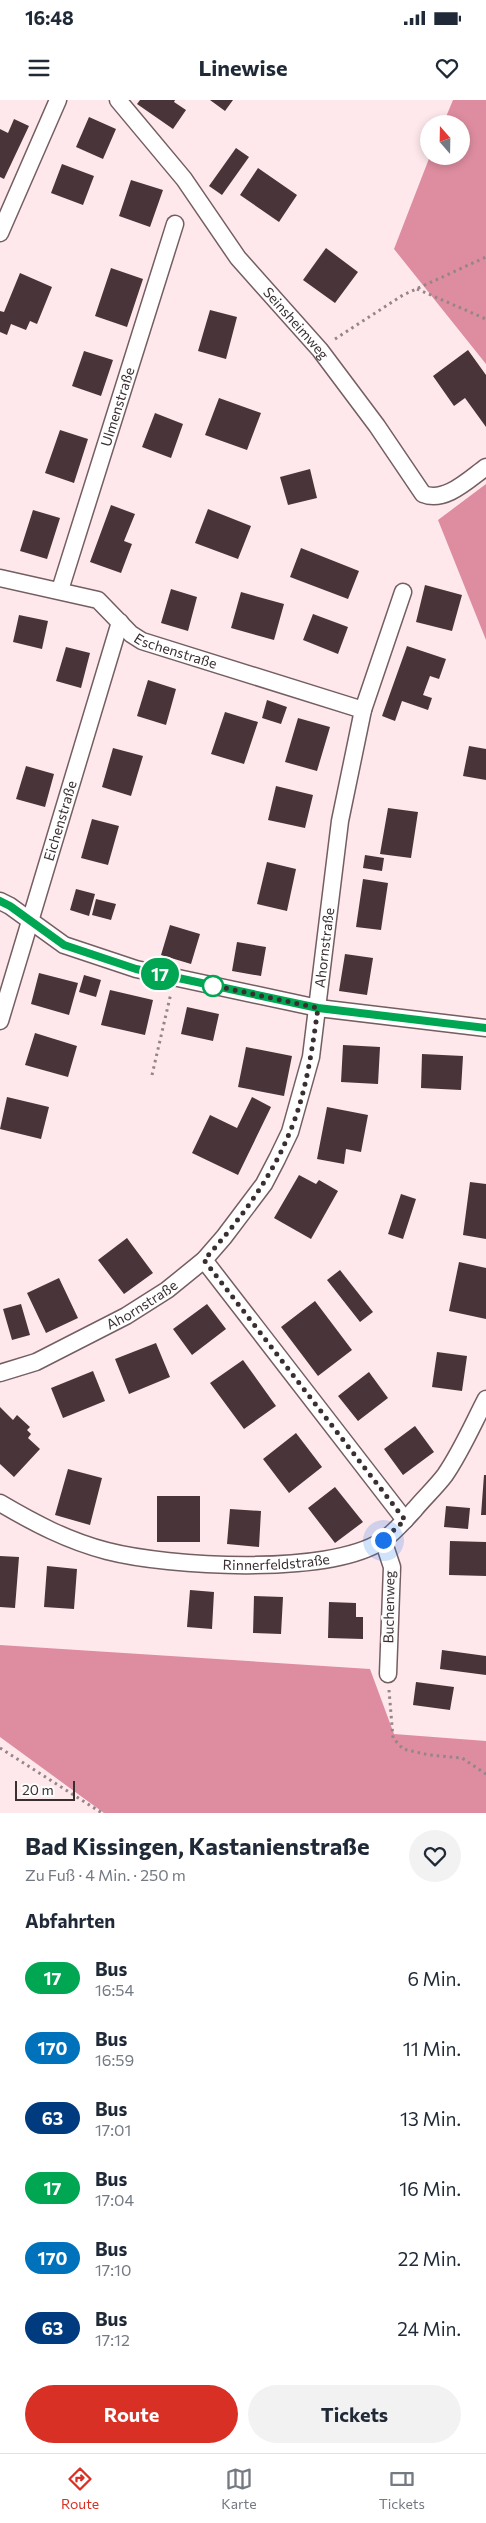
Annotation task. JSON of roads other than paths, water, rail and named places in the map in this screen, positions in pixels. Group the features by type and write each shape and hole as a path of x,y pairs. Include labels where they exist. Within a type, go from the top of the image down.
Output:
{"street":[{"path":"0,233 58,100"},
{"name":"Seinsheimweg","path":"118,100 184,179 238,258 320,350 377,426 422,494 431,498 444,495 486,467"},
{"name":"Ulmenstraße","path":"60,590 155,284 176,224"},
{"name":"Eschenstraße","path":"0,578 98,600 131,634 142,642 363,710"},
{"name":"Ahornstraße","path":"0,1373 36,1362 126,1316 167,1290 204,1260 242,1215 264,1184 290,1132 311,1057 340,820 363,710 403,592"},
{"name":"Eichenstraße","path":"0,1021 120,622"},
{"path":"0,901 10,906 64,945 109,962 318,1008 486,1028"},
{"path":"204,1260 405,1520"},
{"name":"Rinnerfeldstraße","path":"0,1504 31,1522 71,1540 106,1551 158,1562 239,1564 292,1562 344,1556 365,1550 383,1540 405,1520 445,1475 486,1399"},
{"name":"Buchenweg","path":"383,1540 392,1567 388,1674"}]}
